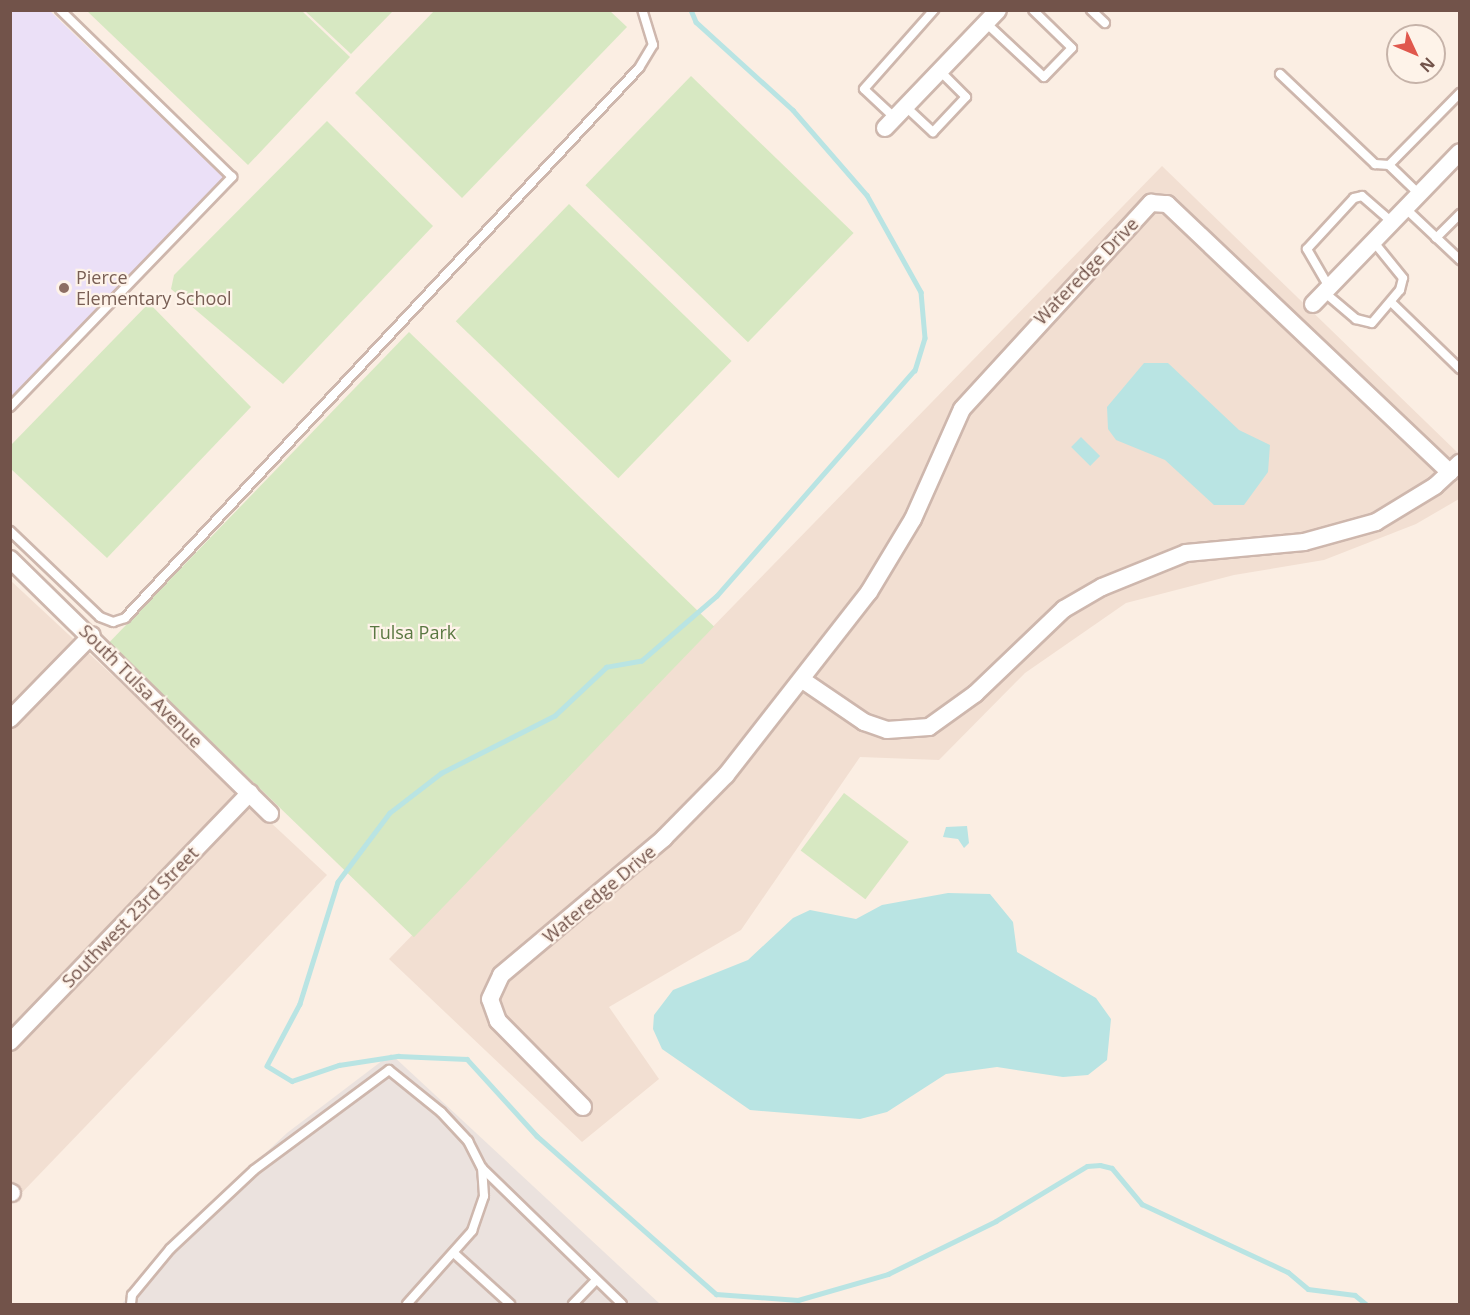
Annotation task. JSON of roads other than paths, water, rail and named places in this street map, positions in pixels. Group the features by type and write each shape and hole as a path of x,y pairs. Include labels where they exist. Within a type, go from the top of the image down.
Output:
{"street":[{"path":"895,118 992,17"},
{"path":"1322,294 1460,152"},
{"name":"Wateredge Drive","path":"583,1107 498,1021 490,999 501,975 664,838 804,681 907,529 962,409 1151,203 1167,204 1455,468 1376,522 1304,542 1186,553 1102,587 1064,609 975,694 929,727 887,730 864,722 804,681"},
{"name":"South Tulsa Avenue","path":"10,559 92,635 270,814"},
{"path":"10,719 92,635"},
{"name":"Southwest 23rd Street","path":"10,1042 250,793"}],"lane":[{"path":"10,407 232,177 60,10"},
{"path":"10,531 100,617 113,622 125,618 639,68 652,45 642,10"},
{"path":"934,10 864,89 895,118 933,132 966,97 940,71"},
{"path":"992,17 1044,77 1072,48 1033,10"},
{"path":"1091,10 1105,23"},
{"path":"1280,74 1375,164 1389,165 1419,194"},
{"path":"1389,165 1460,93"},
{"path":"1373,241 1403,278 1391,302 1372,323 1364,324 1322,294 1307,249 1321,231 1354,198 1362,196 1392,222"},
{"path":"1406,208 1460,260"},
{"path":"1437,238 1460,214"},
{"path":"1391,302 1460,369"},
{"path":"131,1305 132,1295 170,1249 246,1178 382,1073 398,1073 441,1112 468,1141 482,1168 622,1305"},
{"path":"407,1305 456,1255 472,1231 484,1196 482,1168"},
{"path":"456,1255 510,1305"},
{"path":"573,1305 596,1280"}],"water":[{"path":"1144,363 1168,363 1239,430 1270,445 1268,472 1244,505 1214,505 1165,460 1116,440 1108,429 1107,407"},
{"path":"1081,437 1100,456 1090,466 1071,447"},
{"path":"967,826 969,843 964,848 958,839 943,837 946,827"},
{"path":"948,893 990,894 1013,922 1017,952 1096,998 1111,1019 1107,1060 1088,1075 1063,1077 997,1067 946,1074 887,1112 860,1119 750,1110 662,1049 653,1029 654,1015 673,990 748,960 793,918 810,910 856,919 882,905"}],"waterway":[{"path":"691,10 696,22 793,110 867,195 921,292 925,338 915,370 717,596 642,661 607,667 555,716 442,773 390,813 338,882 300,1004 267,1066 292,1081 339,1065 398,1056 467,1059 537,1136 716,1294 798,1300 888,1274 996,1221 1087,1166 1100,1165 1112,1168 1142,1204 1288,1272 1308,1289 1355,1295 1366,1304"}],"place":[{"name":"Pierce Elementary School","path":"64,288"}],"park label":[{"name":"Tulsa Park","path":"413,632"}]}
